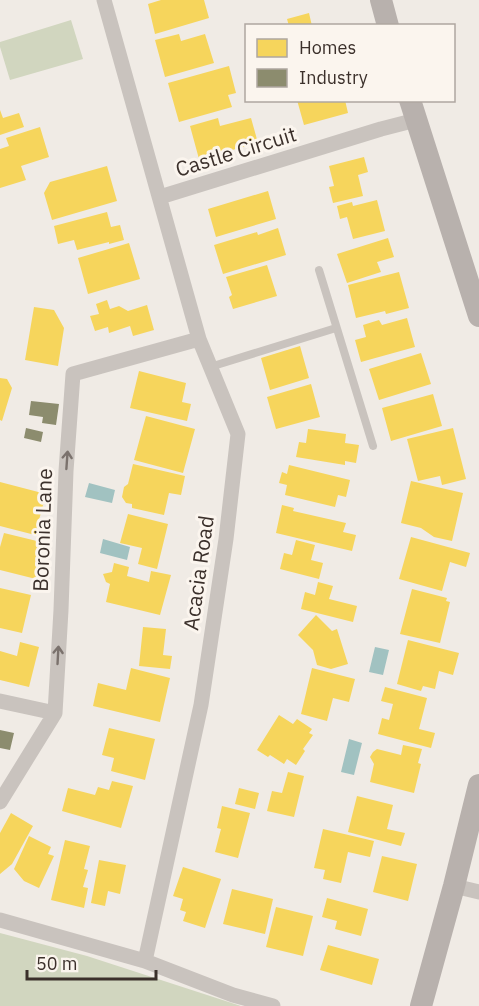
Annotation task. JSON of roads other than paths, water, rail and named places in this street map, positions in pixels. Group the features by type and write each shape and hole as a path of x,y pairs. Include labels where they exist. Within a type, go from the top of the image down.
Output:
{"main road":[{"path":"381,0 387,24"},
{"path":"413,110 479,316"},
{"path":"421,1006 479,785"}],"street":[{"name":"Castle Circuit","path":"104,0 160,197 381,129 413,110"},
{"name":"Acacia Road","path":"146,961 201,705 226,539 238,434 199,339 160,197"},
{"name":"Boronia Lane","path":"0,802 55,713 66,471 73,374 199,339"},
{"path":"0,701 55,713"},
{"path":"454,886 479,892"},
{"path":"0,920 146,961 233,995 269,1006"}],"lane":[{"path":"319,270 373,446"},
{"path":"210,367 336,328"}],"water":[{"path":"89,483 115,490 112,503 85,497"},
{"path":"103,539 130,547 127,560 100,553"},
{"path":"375,647 389,650 383,675 369,672"},
{"path":"349,739 362,743 354,775 341,772"}]}
